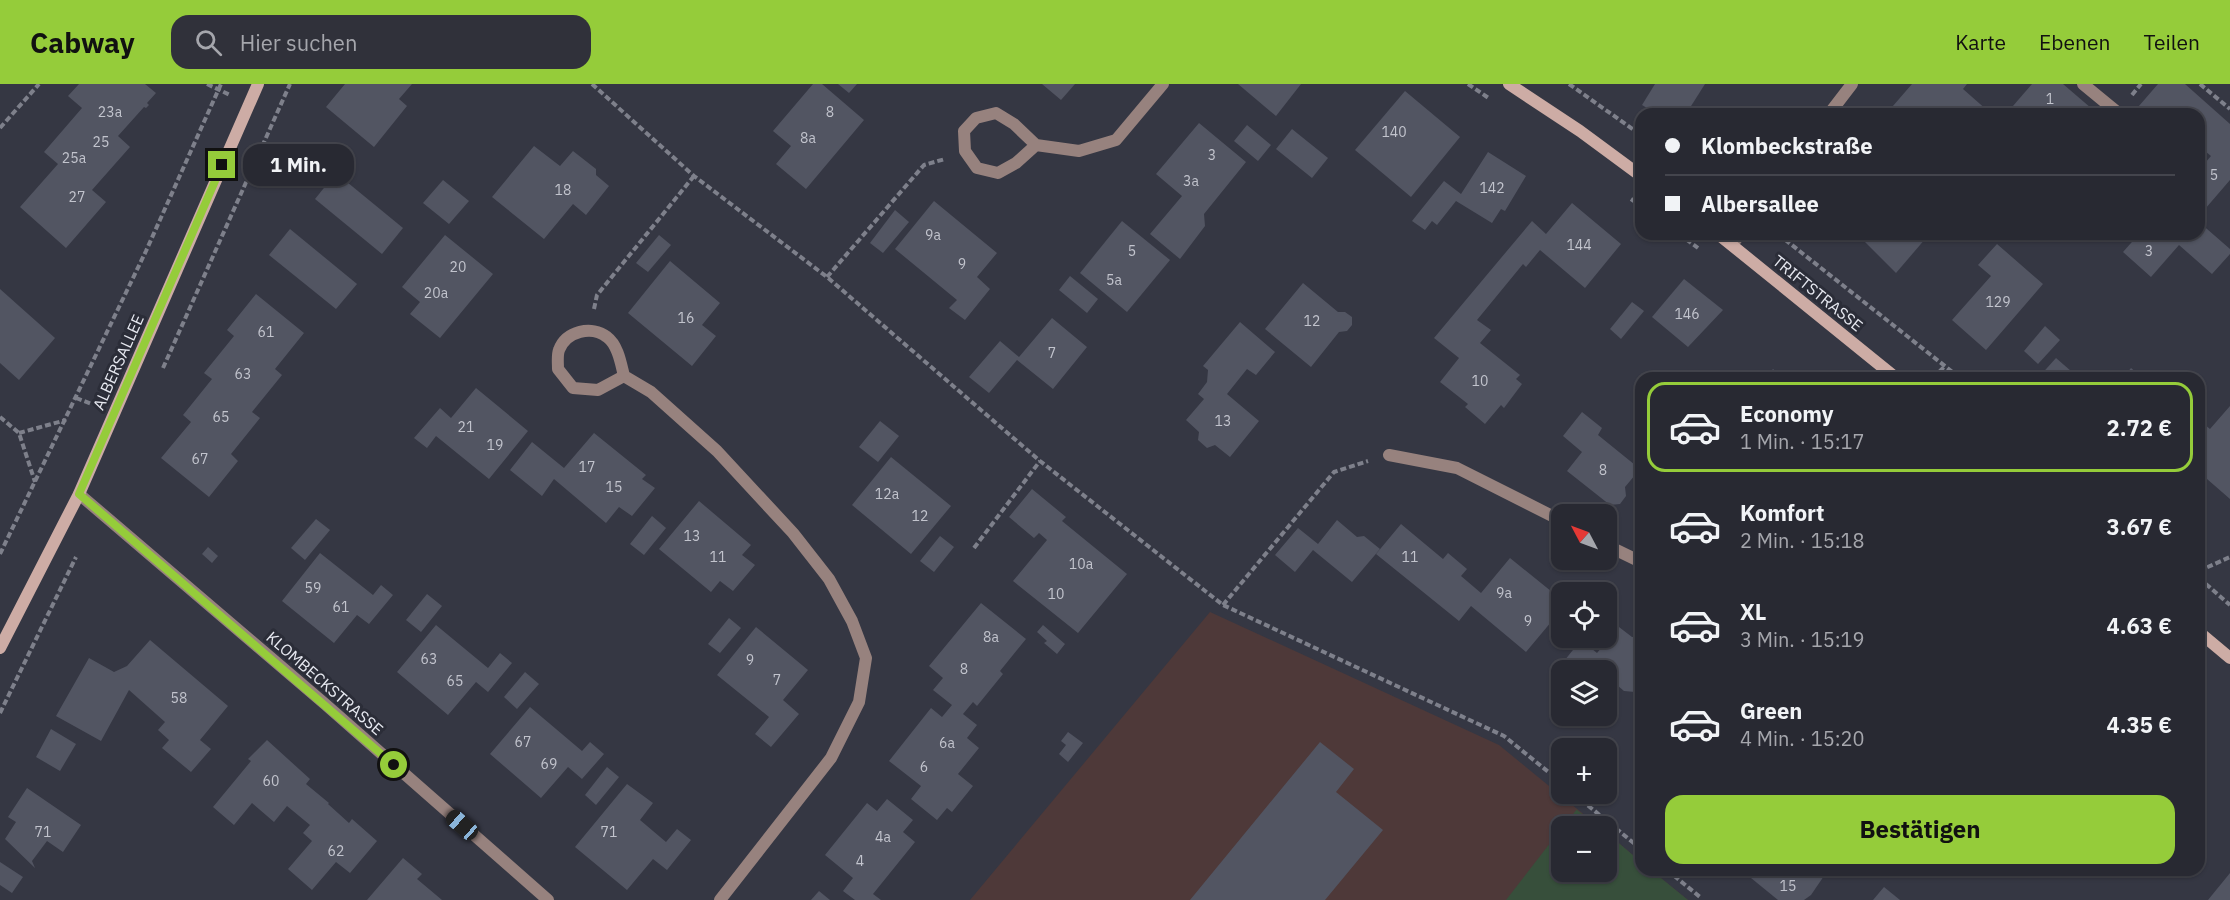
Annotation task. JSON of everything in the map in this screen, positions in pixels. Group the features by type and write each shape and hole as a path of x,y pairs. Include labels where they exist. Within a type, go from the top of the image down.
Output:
{"street":[{"name":"ALBERSALLEE","path":"0,648 79,494 258,84"},
{"path":"1036,145 1016,163 998,172 977,168 965,151 964,131 976,118 996,113 1014,124 1036,145 1079,151 1116,140 1163,84"},
{"path":"1509,84 1580,131 1635,172"},
{"path":"1834,108 1852,84"},
{"path":"2084,84 2112,108"},
{"name":"TRIFTSTRASSE","path":"1726,240 1889,372"},
{"path":"1732,244 1735,240"},
{"path":"624,376 598,390 573,388 558,369 559,349 571,335 590,330 608,337 618,355 624,376 651,392 717,451 793,533 830,579 852,621 866,658 859,702 831,758 720,900"},
{"path":"1389,455 1457,468 1551,515"},
{"name":"KLOMBECKSTRASSE","path":"79,494 548,900"},
{"path":"1617,550 1635,559"},
{"path":"2205,637 2230,658"}],"path":[{"path":"0,128 39,84"},
{"path":"0,554 146,251 221,84"},
{"path":"592,84 694,176 827,277 1040,461 1223,605 1504,736 1551,774"},
{"path":"1569,84 1635,131"},
{"path":"2200,84 2230,109"},
{"path":"827,277 924,165 965,151"},
{"path":"590,330 597,295 694,176"},
{"path":"1786,240 1952,372"},
{"path":"1939,372 1945,366"},
{"path":"0,417 19,433 35,482"},
{"path":"19,433 66,420"},
{"path":"1223,605 1334,472 1389,455"},
{"path":"974,548 1040,461"},
{"path":"2205,568 2230,557"},
{"path":"2205,583 2230,605"},
{"path":"1586,804 1635,844"},
{"path":"1674,876 1700,897"}],"shaded area":[{"path":"1210,612 1499,745 1551,788 1551,804 1571,804 1586,816 1551,816 1551,882 1617,882 1617,842 1635,857 1635,876 1658,876 1688,900 970,900"}],"green space":[{"path":"1577,809 1585,816 1572,816"},
{"path":"1551,842 1551,882 1617,882 1617,842 1635,857 1635,876 1658,876 1688,900 1506,900"}],"building":[{"path":"79,84 145,84 156,93 147,103 149,105 144,107 118,136 130,147 92,190 106,202 66,248 20,207 58,164 44,152 82,108 68,96"},
{"path":"345,84 412,84 399,99 407,106 374,147 326,107"},
{"path":"813,84 822,84 864,120 806,189 776,164 791,146 773,131"},
{"path":"838,84 857,84 849,93"},
{"path":"1042,84 1075,84 1061,100"},
{"path":"1238,84 1301,84 1276,116"},
{"path":"1655,84 1705,84 1690,108 1647,108 1642,105"},
{"path":"1912,84 1967,84 1963,89 1985,108 1891,108"},
{"path":"2032,84 2063,84 2091,108 2011,108"},
{"path":"2158,84 2185,84 2230,124 2230,180 2205,209 2205,163 2211,156 2205,151 2205,108 2137,108"},
{"path":"1405,91 1460,137 1411,197 1355,150"},
{"path":"1199,123 1246,162 1204,214 1205,226 1180,259 1150,234 1182,196 1156,174"},
{"path":"1247,125 1271,145 1258,161 1234,141"},
{"path":"1292,129 1328,158 1312,178 1276,149"},
{"path":"534,146 560,166 573,151 596,169 596,175 609,186 586,215 573,204 544,239 492,197"},
{"path":"1488,152 1526,176 1505,211 1501,209 1492,223 1456,201 1437,225 1432,221 1425,230 1412,221 1444,181 1461,194"},
{"path":"336,173 403,228 382,254 315,199"},
{"path":"443,180 469,201 449,224 423,203"},
{"path":"934,201 997,253 977,277 990,289 965,320 949,308 957,300 895,249"},
{"path":"1572,203 1621,244 1585,288 1540,250 1526,267 1523,264 1477,320 1491,330 1480,343 1520,375 1516,379 1522,384 1504,408 1501,405 1485,424 1465,407 1468,404 1440,382 1459,358 1434,338 1532,221 1546,234"},
{"path":"895,210 909,222 883,253 870,243"},
{"path":"1122,221 1170,260 1127,312 1080,273"},
{"path":"2205,227 2230,249 2230,254 2212,274 2179,245 2151,277 2123,252 2134,240 2205,240"},
{"path":"290,229 357,284 336,309 269,255"},
{"path":"445,235 493,274 440,338 410,314 420,302 402,287"},
{"path":"659,235 671,245 648,272 636,263"},
{"path":"1863,240 1924,240 1896,273"},
{"path":"1997,244 2043,284 1986,350 1952,320 1991,276 1978,265"},
{"path":"670,261 720,303 702,325 716,336 692,366 628,313"},
{"path":"1070,276 1098,299 1087,313 1059,290"},
{"path":"1684,279 1723,310 1688,347 1652,317"},
{"path":"1303,283 1338,312 1345,312 1352,317 1352,325 1347,331 1339,332 1311,367 1265,329"},
{"path":"0,289 55,338 19,380 0,363"},
{"path":"256,294 304,333 275,369 282,375 252,412 260,418 231,454 238,461 209,497 161,458 191,422 183,415 212,379 204,373 234,336 227,330"},
{"path":"1632,302 1644,311 1621,339 1610,329"},
{"path":"1052,318 1087,347 1053,389 1017,360 989,393 969,377 1000,341 1019,357"},
{"path":"1240,322 1275,352 1256,375 1247,369 1227,394 1259,421 1230,457 1215,445 1207,448 1198,440 1199,432 1186,420 1204,399 1198,394 1207,382 1208,370 1203,366"},
{"path":"2045,326 2060,340 2038,364 2024,351"},
{"path":"2056,358 2072,372 2043,372"},
{"path":"476,388 528,431 489,479 436,436 427,448 414,438 440,408 451,418"},
{"path":"2230,406 2230,499 2205,477 2205,425 2210,429"},
{"path":"1582,412 1602,428 1598,435 1635,465 1635,475 1625,487 1626,496 1620,504 1609,504 1567,471 1582,452 1563,436"},
{"path":"880,421 899,436 878,462 859,447"},
{"path":"594,433 646,475 642,479 655,488 632,516 619,507 606,523 554,479 542,496 510,470 532,442 564,468"},
{"path":"891,457 951,506 911,554 852,505"},
{"path":"1032,489 1066,517 1062,521 1127,574 1078,633 1013,581 1047,540 1039,533 1034,538 1009,517"},
{"path":"699,501 751,545 742,555 755,565 733,591 720,581 711,592 659,549"},
{"path":"652,516 666,528 644,555 630,544"},
{"path":"316,519 330,530 305,560 291,548"},
{"path":"1337,520 1357,537 1364,536 1380,549 1352,582 1313,550 1295,572 1275,555 1298,528 1318,544"},
{"path":"1401,524 1443,559 1448,553 1467,569 1461,576 1481,593 1510,558 1551,591 1551,622 1526,652 1471,606 1459,621 1376,554"},
{"path":"940,536 954,547 934,572 920,561"},
{"path":"208,547 218,556 212,563 202,554"},
{"path":"320,553 373,595 381,585 393,595 369,624 357,615 334,643 282,601"},
{"path":"427,594 442,606 421,632 406,620"},
{"path":"981,603 1026,639 1000,671 1003,674 977,706 973,702 963,714 977,725 967,738 979,748 958,774 973,786 952,812 947,808 937,820 911,799 921,786 889,761 931,708 942,717 952,705 933,690 943,678 929,666"},
{"path":"729,618 741,628 720,653 708,644"},
{"path":"436,625 488,668 500,653 512,663 488,692 476,682 448,715 397,672"},
{"path":"1043,625 1065,644 1057,654 1044,643 1047,641 1037,632"},
{"path":"756,627 808,670 783,700 799,714 771,747 755,734 769,717 717,675"},
{"path":"1619,627 1635,637 1635,692 1624,691 1617,685 1617,660 1565,660 1575,648 1591,648 1597,653 1601,648 1617,648"},
{"path":"150,640 228,706 200,740 211,749 191,772 162,748 169,740 158,730 165,722 129,690 101,741 56,716 89,658 114,672 127,666"},
{"path":"525,672 539,684 517,709 504,697"},
{"path":"530,707 582,751 590,742 604,754 582,779 568,767 541,798 490,754"},
{"path":"51,729 76,744 60,771 36,757"},
{"path":"1068,732 1083,743 1068,762 1059,754 1066,745 1061,741"},
{"path":"267,740 310,779 306,784 349,823 352,819 377,841 350,873 336,862 312,890 288,869 312,841 303,833 310,825 287,806 274,822 252,803 234,825 213,807 251,761 248,759"},
{"path":"1320,742 1354,769 1336,792 1383,830 1325,900 1190,900"},
{"path":"607,767 619,777 596,805 585,795"},
{"path":"627,784 653,803 640,820 666,842 677,829 691,840 667,870 653,859 627,890 575,847"},
{"path":"27,788 81,825 63,852 47,841 32,861 35,868 5,839 16,822 8,817"},
{"path":"887,799 913,820 903,832 915,842 873,894 881,900 855,900 843,891 853,878 825,855 867,803 877,811"},
{"path":"403,858 422,874 417,879 442,900 367,900"},
{"path":"0,862 23,877 12,893 0,885"},
{"path":"2230,873 2230,900 2208,900"},
{"path":"1752,876 1824,876 1811,895 1804,900 1778,900 1751,878"},
{"path":"1884,887 1900,900 1873,900"},
{"path":"819,891 830,900 811,900"}],"route":[{"path":"222,165 79,494 394,765"}]}
